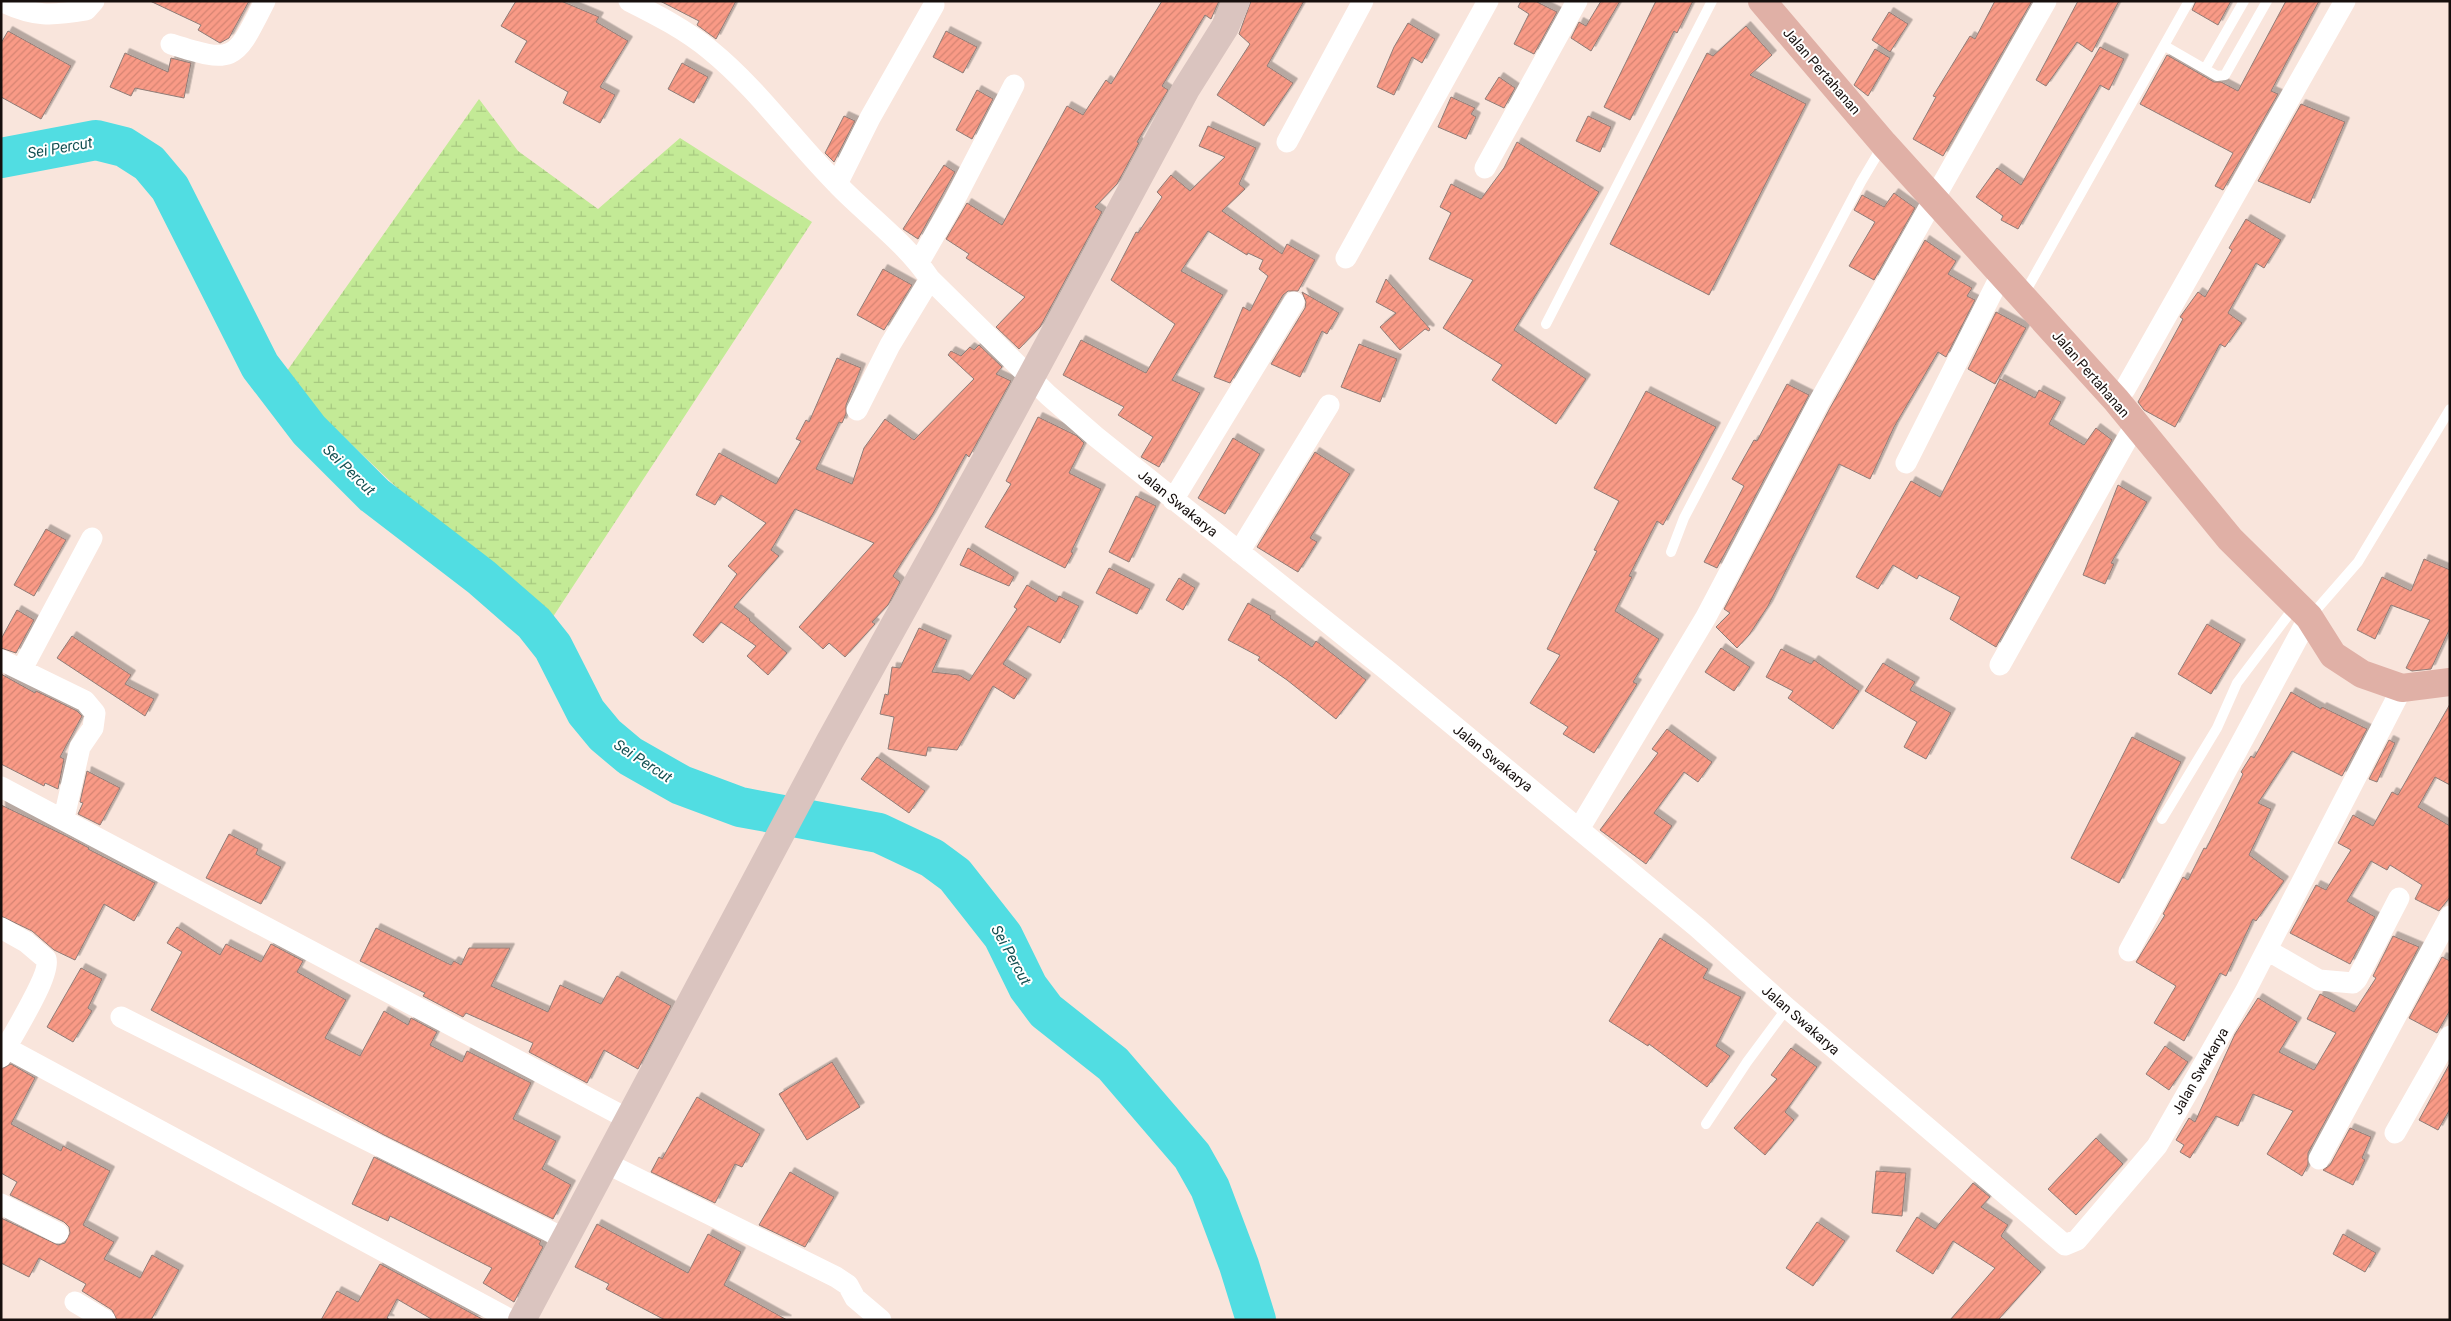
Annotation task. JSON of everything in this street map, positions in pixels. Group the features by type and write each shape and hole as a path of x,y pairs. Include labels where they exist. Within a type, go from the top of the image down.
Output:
{"main road":[{"name":"Jalan Pertahanan","path":"1762,1 1884,144 2116,400 2230,539 2303,611 2333,655 2362,674 2402,688 2450,682"}],"street":[{"path":"1,1 22,12 44,15 86,10 94,1"},
{"path":"171,44 202,54 224,56 238,50 265,1"},
{"name":"Jalan Swakarya","path":"630,1 677,26 711,50 778,118 837,184 1031,378 1095,436 1698,928 1787,1008 2065,1245 2077,1240 2157,1146 2267,950 2402,688"},
{"path":"522,1320 830,741 1031,378 1186,89 1224,27 1236,1"},
{"path":"1287,142 1363,1"},
{"path":"1346,258 1488,1"},
{"path":"1485,168 1577,1"},
{"path":"1579,829 1706,617 1819,402 2046,1"},
{"path":"2116,400 2125,389 2345,1"},
{"path":"837,184 870,118 934,6"},
{"path":"857,410 890,345 952,203 1014,85"},
{"path":"1906,462 2002,273"},
{"path":"1173,500 1294,302"},
{"path":"1239,552 1329,404"},
{"path":"2000,665 2135,425"},
{"path":"22,669 92,538"},
{"path":"2129,951 2303,611"},
{"path":"1,660 85,701 95,713 93,728 80,747 64,818"},
{"path":"1,787 64,818 630,1120"},
{"path":"2267,950 2319,980 2353,983 2357,979 2399,898"},
{"path":"2319,1159 2450,916"},
{"path":"1,928 26,942 46,959 48,963 44,979 3,1050 512,1320"},
{"path":"121,1017 565,1239"},
{"path":"2395,1133 2450,1036"},
{"path":"606,1163 836,1277 848,1285 855,1298 881,1320"},
{"path":"1,1204 58,1233"},
{"path":"75,1302 105,1320"}],"lane":[{"path":"1546,324 1712,1"},
{"path":"2022,297 2165,46 2188,1"},
{"path":"2205,69 2244,1"},
{"path":"2165,46 2217,76 2225,75 2267,1"},
{"path":"1672,552 1684,518 1861,182 1884,144"},
{"path":"2162,819 2217,728 2237,683 2303,611 2358,562 2450,409"},
{"path":"1706,1124 1747,1062 1787,1008"}],"green space":[{"path":"479,99 518,151 598,209 680,138 812,222 545,629 282,378"}],"building":[{"path":"150,1 249,1 229,38 220,43 198,30 201,25"},
{"path":"516,1 561,1 599,17 596,22 628,41 600,87 615,95 600,123 563,103 568,92 515,62 527,41 501,26"},
{"path":"660,1 736,1 716,39 697,25 699,21"},
{"path":"1162,1 1219,1 1211,19 1205,15 1162,86 1168,90 1137,142 1139,143 1117,184 1095,207 1102,212 1040,327 1019,349 996,327 1025,297 966,258 969,254 946,239 967,203 1002,225 1067,106 1083,115 1106,80 1111,84"},
{"path":"1251,1 1304,1 1267,66 1293,83 1264,126 1217,95 1250,44 1239,34"},
{"path":"1521,1 1535,1 1557,12 1534,54 1514,44 1529,14 1518,7"},
{"path":"1601,1 1620,1 1591,51 1571,38 1579,22 1586,26"},
{"path":"1656,1 1693,1 1677,33 1674,31 1630,120 1604,107"},
{"path":"1995,1 2032,1 1943,156 1913,139 1936,97 1933,96 1970,36 1975,39"},
{"path":"2078,1 2119,1 2092,52 2077,42 2046,86 2036,80"},
{"path":"2196,1 2231,1 2218,25 2192,10"},
{"path":"2286,1 2319,1 2271,91 2278,94 2223,190 2215,186 2233,153 2140,104 2167,55 2214,82 2221,82 2238,91"},
{"path":"1889,12 1908,24 1890,52 1872,40"},
{"path":"1408,23 1435,39 1422,63 1412,57 1394,95 1377,87 1394,47"},
{"path":"1746,26 1772,55 1750,75 1806,104 1709,295 1610,244 1707,53 1713,56"},
{"path":"8,31 71,66 41,119 1,97 1,43"},
{"path":"946,31 977,47 963,73 933,57"},
{"path":"2100,47 2124,59 2109,90 2100,85 2018,229 2001,220 2003,216 1976,197 1997,168 2021,185"},
{"path":"1875,49 1890,58 1868,96 1854,85"},
{"path":"125,53 168,72 171,58 191,63 184,98 135,88 131,96 110,87"},
{"path":"682,63 708,77 694,103 668,89"},
{"path":"1499,77 1515,88 1504,108 1485,99"},
{"path":"977,90 993,99 972,139 956,130"},
{"path":"1451,97 1475,108 1471,114 1476,117 1466,139 1438,127"},
{"path":"2301,104 2345,122 2310,203 2258,181"},
{"path":"844,116 855,121 834,162 825,153"},
{"path":"1588,116 1611,127 1600,152 1576,141"},
{"path":"1208,126 1256,148 1239,184 1245,189 1222,211 1282,254 1287,244 1315,260 1298,291 1288,291 1283,295 1230,383 1214,377 1243,307 1250,311 1268,276 1259,269 1263,260 1248,253 1247,255 1208,231 1181,271 1223,295 1172,380 1200,393 1159,467 1141,457 1153,437 1118,415 1124,407 1063,375 1081,340 1146,373 1175,324 1111,280 1136,232 1138,233 1162,197 1157,192 1171,175 1190,191 1225,157 1199,146"},
{"path":"1517,142 1599,192 1514,330 1586,379 1556,424 1492,380 1502,365 1443,328 1473,280 1429,259 1451,213 1440,207 1451,184 1481,199 1504,168"},
{"path":"944,165 955,172 918,239 903,229"},
{"path":"1894,193 1915,208 1874,280 1849,266 1875,222 1854,210 1862,195 1884,207"},
{"path":"2246,219 2281,240 2264,268 2256,263 2228,313 2242,323 2225,347 2220,344 2175,427 2144,410 2138,402 2183,319 2180,317 2198,292 2205,297 2232,250 2229,248"},
{"path":"1925,240 1956,261 1948,274 1972,288 1967,296 1975,300 1946,357 1938,352 1894,427 1870,479 1839,464 1768,606 1749,635 1737,648 1716,627 1730,613 1724,609 1830,408"},
{"path":"883,269 912,285 884,330 857,315"},
{"path":"1386,279 1430,329 1429,331 1425,329 1400,350 1380,327 1396,313 1376,302"},
{"path":"1302,292 1339,313 1327,334 1322,331 1300,377 1271,364 1305,308 1306,302"},
{"path":"1996,312 2026,328 1995,384 1968,369"},
{"path":"1359,344 1397,359 1380,402 1341,387"},
{"path":"979,345 1002,367 996,374 1011,381 969,457 966,454 931,517 893,576 900,582 888,605 872,622 875,624 845,657 829,643 823,649 799,627 874,543 795,509 771,550 779,556 734,607 787,653 768,675 747,656 756,646 721,622 703,643 693,635 737,574 728,566 766,523 721,495 715,505 696,495 719,453 776,484 801,441 796,439 806,420 809,422 837,358 861,368 846,405 846,414 842,423 839,422 816,469 852,484 864,448 885,419 914,440 974,379 948,355 951,351 961,356 970,347 974,350"},
{"path":"2000,379 2035,398 2039,390 2061,402 2049,424 2084,445 2096,428 2112,440 1996,647 1950,619 1960,597 1919,575 1917,579 1893,565 1878,589 1856,577 1911,481 1940,497"},
{"path":"1787,384 1809,395 1717,568 1704,562 1744,486 1732,479 1754,440 1757,441"},
{"path":"1646,391 1716,427 1663,525 1657,521 1629,576 1632,577 1615,611 1659,639 1633,682 1637,684 1594,753 1563,734 1568,727 1530,703 1560,655 1547,649 1597,551 1594,550 1619,501 1594,488"},
{"path":"1038,417 1077,436 1084,443 1069,473 1101,489 1065,568 985,527 1011,484 1006,481"},
{"path":"1233,438 1260,454 1225,514 1198,498"},
{"path":"1315,452 1350,474 1310,538 1317,542 1298,572 1257,547"},
{"path":"2118,485 2147,502 2111,563 2114,564 2105,584 2083,575"},
{"path":"1136,496 1156,506 1129,562 1109,552"},
{"path":"46,529 66,540 34,596 14,585"},
{"path":"968,548 1014,577 1009,586 960,565"},
{"path":"2424,559 2450,570 2450,628 2431,669 2412,671 2406,668 2430,620 2391,605 2375,639 2357,630 2382,577 2411,591"},
{"path":"1109,568 1150,589 1137,614 1096,593"},
{"path":"1179,578 1195,588 1183,610 1166,600"},
{"path":"1027,585 1056,602 1059,596 1079,606 1060,643 1028,626 1003,664 1027,679 1014,699 993,686 957,750 928,747 926,756 888,749 894,717 880,714 885,694 888,695 892,667 900,668 919,628 947,640 932,672 959,675 969,681 1017,609 1014,607"},
{"path":"1248,603 1271,616 1270,618 1312,647 1316,641 1366,680 1336,719 1287,680 1258,660 1260,657 1228,640"},
{"path":"17,610 34,620 16,653 1,648 1,639"},
{"path":"2207,624 2241,644 2211,694 2178,674"},
{"path":"72,636 131,675 125,684 154,699 145,716 57,658"},
{"path":"1721,648 1750,667 1734,691 1705,672"},
{"path":"1781,649 1811,664 1814,660 1859,691 1833,729 1788,698 1793,691 1766,677"},
{"path":"1883,663 1915,682 1910,690 1951,713 1926,759 1904,747 1917,722 1865,691"},
{"path":"1,674 35,693 36,691 77,711 82,716 60,757 64,759 58,789 45,783 44,786 1,764"},
{"path":"2291,692 2321,709 2322,707 2367,729 2342,776 2292,751 2258,803 2271,809 2249,855 2284,881 2256,921 2253,919 2226,976 2220,973 2184,1041 2154,1023 2176,986 2136,962 2165,915 2163,914 2183,877 2188,880 2204,848 2206,849 2243,774 2241,772 2251,756 2254,758"},
{"path":"2450,704 2450,785 2435,777 2418,807 2450,826 2450,897 2439,911 2415,899 2422,885 2390,865 2387,870 2371,861 2347,901 2375,917 2350,964 2290,933 2316,885 2326,890 2351,850 2338,843 2353,815 2373,826 2392,792 2398,795"},
{"path":"1667,729 1712,762 1698,782 1684,772 1654,813 1672,826 1646,864 1600,830 1658,753 1652,749"},
{"path":"2132,737 2181,762 2119,883 2071,858"},
{"path":"2389,740 2395,743 2377,782 2369,779"},
{"path":"877,757 925,791 909,813 861,779"},
{"path":"87,771 120,788 100,825 78,814 83,803 80,802"},
{"path":"1,805 66,836 155,883 134,921 104,904 75,960 54,950 32,931 1,916"},
{"path":"229,834 258,849 256,854 281,867 261,904 206,878"},
{"path":"177,927 220,955 226,944 261,962 271,944 303,961 297,972 346,1000 325,1038 360,1056 384,1011 408,1025 411,1018 437,1032 430,1045 462,1062 467,1051 531,1083 513,1119 556,1141 542,1169 571,1185 553,1219 384,1135 151,1010 182,952 167,943"},
{"path":"376,928 451,965 454,961 461,965 469,948 510,948 491,986 548,1012 560,985 601,1004 617,976 671,1006 638,1069 604,1050 587,1083 529,1052 533,1043 466,1013 463,1017 423,996 425,993 360,961"},
{"path":"2393,936 2419,947 2308,1153 2308,1165 2302,1176 2267,1154 2293,1111 2253,1094 2238,1126 2216,1116 2190,1158 2180,1152 2184,1145 2176,1140 2189,1118 2195,1122 2235,1034 2258,998 2297,1022 2279,1052 2314,1070 2336,1033 2307,1019 2320,994 2354,1012 2376,978 2373,976"},
{"path":"1660,938 1708,969 1703,978 1741,997 1716,1046 1730,1056 1707,1087 1649,1044 1648,1046 1609,1021"},
{"path":"2442,957 2450,961 2450,1010 2437,1033 2409,1018"},
{"path":"81,968 102,979 88,1008 92,1011 73,1042 47,1027"},
{"path":"2165,1046 2188,1062 2169,1090 2146,1074"},
{"path":"1791,1048 1817,1067 1785,1112 1794,1120 1765,1155 1734,1128 1777,1079 1771,1075"},
{"path":"832,1062 860,1107 807,1140 779,1094"},
{"path":"2450,1063 2450,1109 2438,1130 2419,1120"},
{"path":"11,1064 35,1078 11,1124 61,1151 63,1146 110,1171 83,1225 114,1242 104,1259 140,1278 152,1255 179,1270 151,1320 117,1320 112,1310 82,1291 86,1284 39,1258 29,1277 1,1263 1,1218 58,1245 65,1243 70,1233 69,1227 64,1222 10,1195 17,1182 1,1173 1,1069"},
{"path":"697,1097 760,1134 742,1167 735,1164 715,1203 651,1172 659,1157 662,1159"},
{"path":"2350,1128 2371,1137 2362,1158 2365,1160 2353,1185 2323,1170 2330,1165"},
{"path":"2096,1138 2123,1164 2076,1215 2048,1189"},
{"path":"374,1157 541,1241 539,1244 543,1247 514,1302 483,1283 492,1268 390,1216 388,1221 352,1204"},
{"path":"1876,1171 1906,1173 1902,1216 1872,1213"},
{"path":"790,1172 834,1197 805,1247 759,1225"},
{"path":"1973,1183 1990,1197 1981,1207 2008,1225 2001,1236 2041,1272 1998,1320 1950,1320 1995,1268 1953,1241 1933,1274 1896,1251 1917,1217 1935,1229"},
{"path":"1817,1222 1845,1241 1813,1286 1786,1268"},
{"path":"597,1224 688,1273 708,1234 741,1252 724,1285 787,1320 665,1320 606,1289 609,1284 575,1267"},
{"path":"2343,1234 2376,1253 2365,1272 2333,1254"},
{"path":"380,1264 484,1320 433,1320 397,1299 387,1318 390,1320 321,1320 337,1291 358,1302"}],"waterway":[{"name":"Sei Percut","path":"1,158 96,140 124,147 149,163 170,188 260,366 309,430 374,495 481,577 534,623 553,647 586,712 605,735 630,756 681,785 740,807 879,833 932,858 955,875 1003,936 1028,987 1046,1011 1113,1064 1192,1156 1210,1188 1239,1265 1256,1320"}]}
